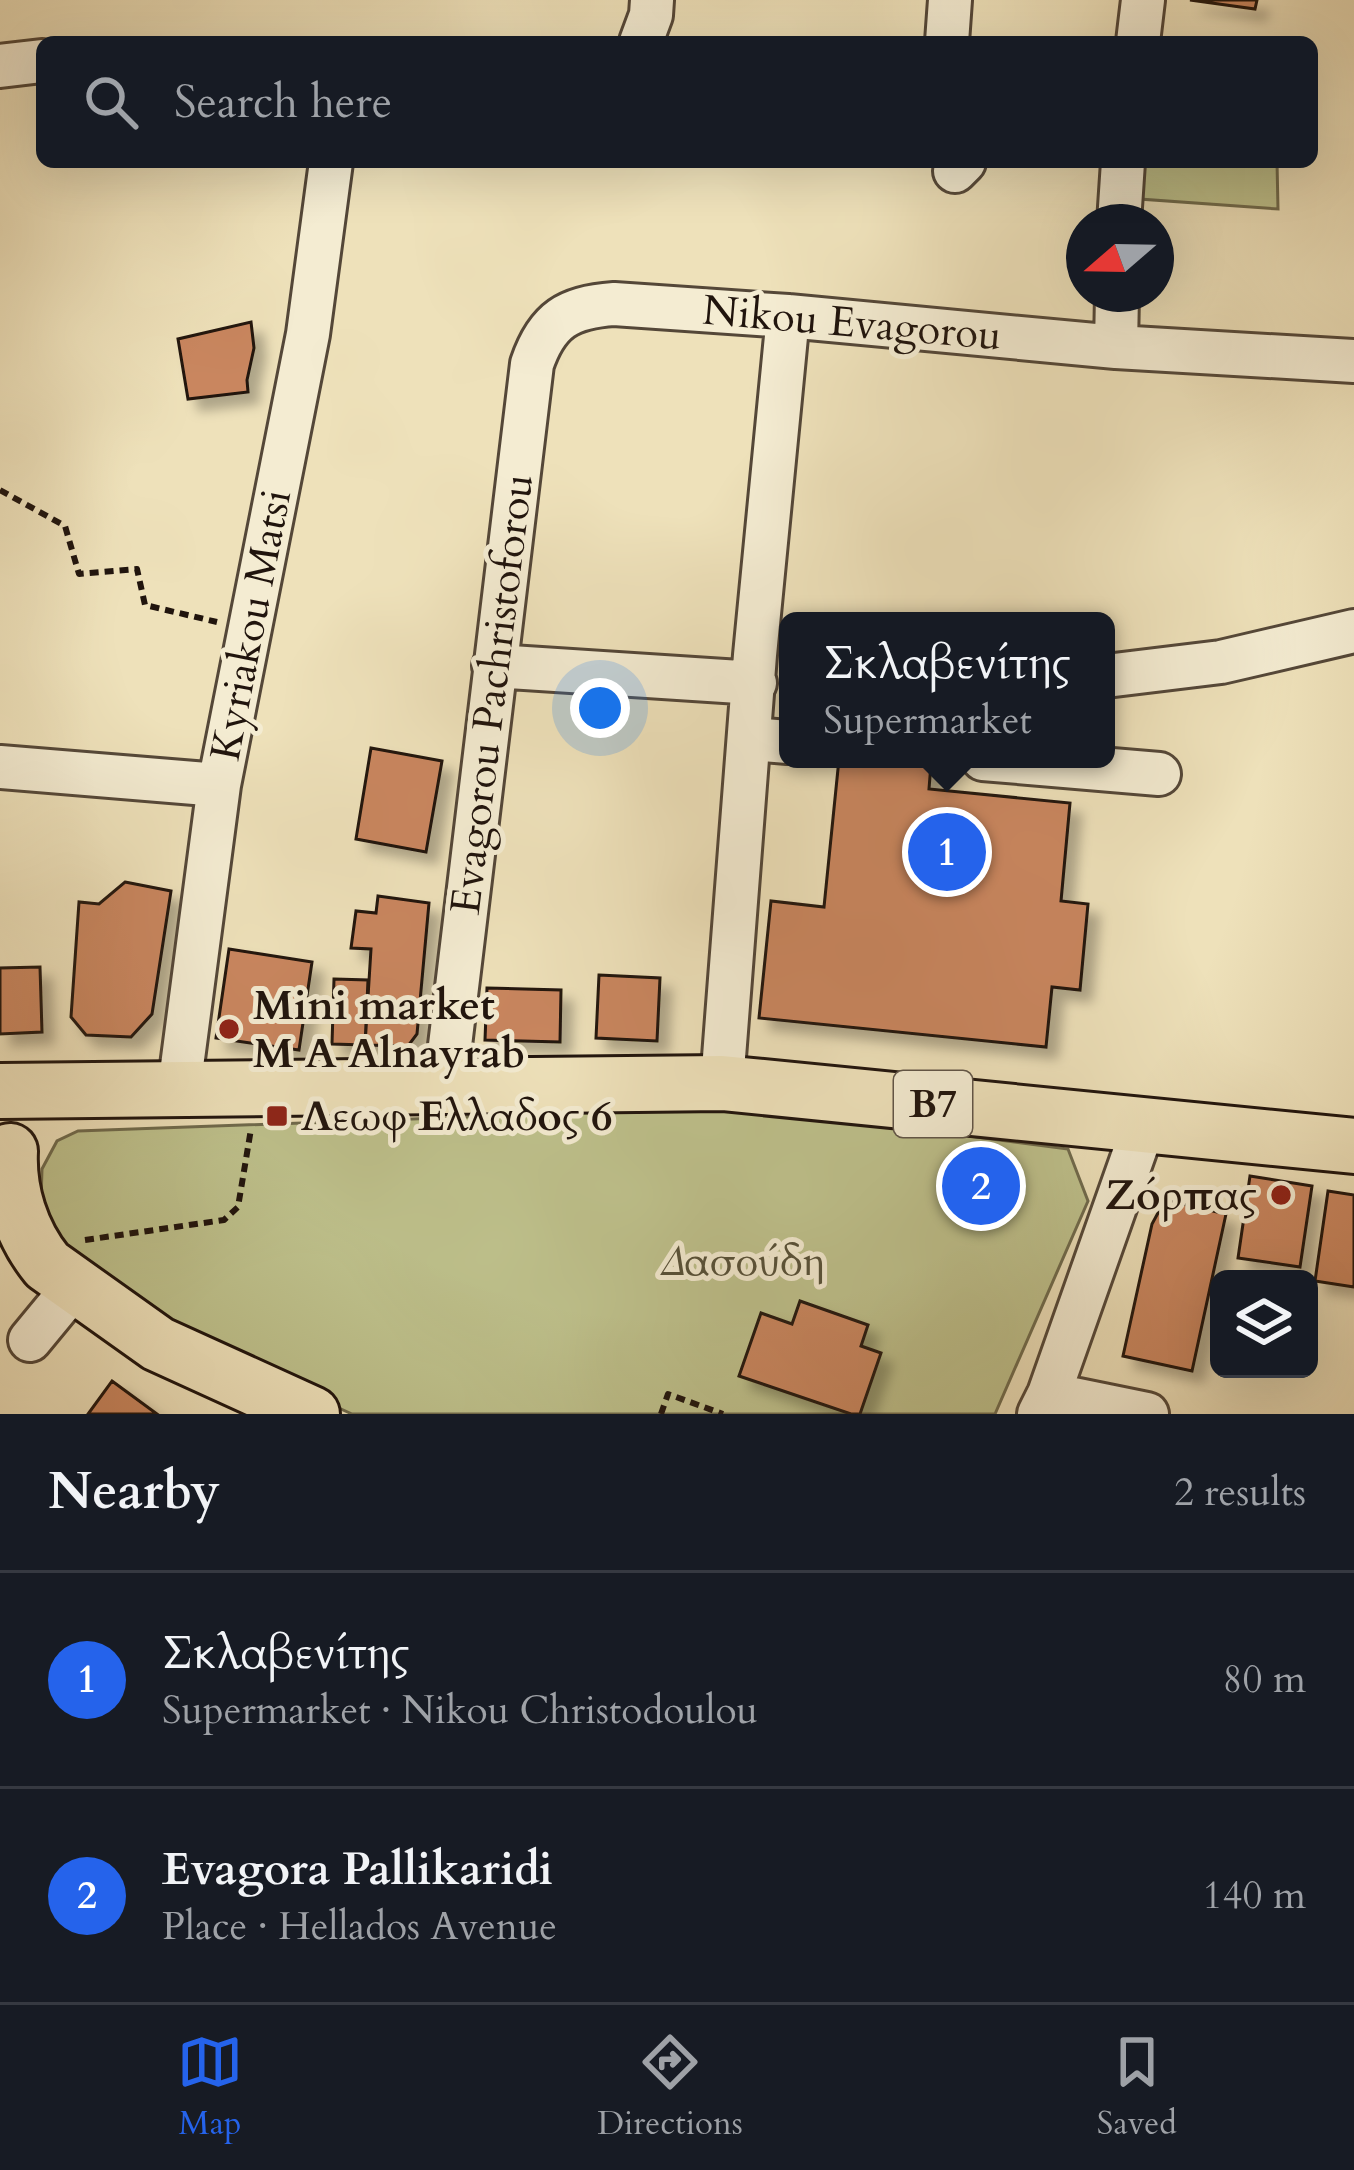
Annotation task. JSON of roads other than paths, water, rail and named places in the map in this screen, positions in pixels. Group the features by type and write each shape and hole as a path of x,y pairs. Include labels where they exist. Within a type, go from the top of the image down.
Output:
{"main road":[{"name":"B7","path":"6,1125 178,1089 722,1083 1354,1146"},
{"path":"6,1125 17,1233 47,1320 158,1344"},
{"path":"17,1233 47,1265 158,1344 312,1414"}],"street":[{"path":"643,36 652,0"},
{"path":"947,36 950,0"},
{"path":"1139,36 1143,0"},
{"path":"0,66 36,62"},
{"name":"Kyriakou Matsi","path":"178,1089 219,785 308,334 330,168"},
{"path":"1120,204 1123,168"},
{"name":"Nikou Evagorou","path":"567,314 590,305 614,304 1115,347 1354,361"},
{"path":"1115,347 1116,312"},
{"name":"Evagorou Pachristoforou","path":"445,1087 532,364 550,326 567,314"},
{"path":"722,1083 769,740 766,665 788,316"},
{"path":"1115,675 1221,662 1354,631"},
{"path":"494,666 766,665"},
{"path":"0,767 219,785"},
{"path":"1089,768 1159,774"},
{"path":"1144,1125 1044,1404 1147,1414"}],"place":[{"name":"Σκλαβενίτης","path":"947,852"},
{"name":"Mini market M A Alnayrab","path":"229,1029"},
{"name":"Λεωφ Ελλαδος 6","path":"277,1116"},
{"name":"Evagora Pallikaridi","path":"981,1186"},
{"name":"Ζόρπας","path":"1281,1195"}],"park label":[{"name":"Δασούδη","path":"742,1261"}]}
